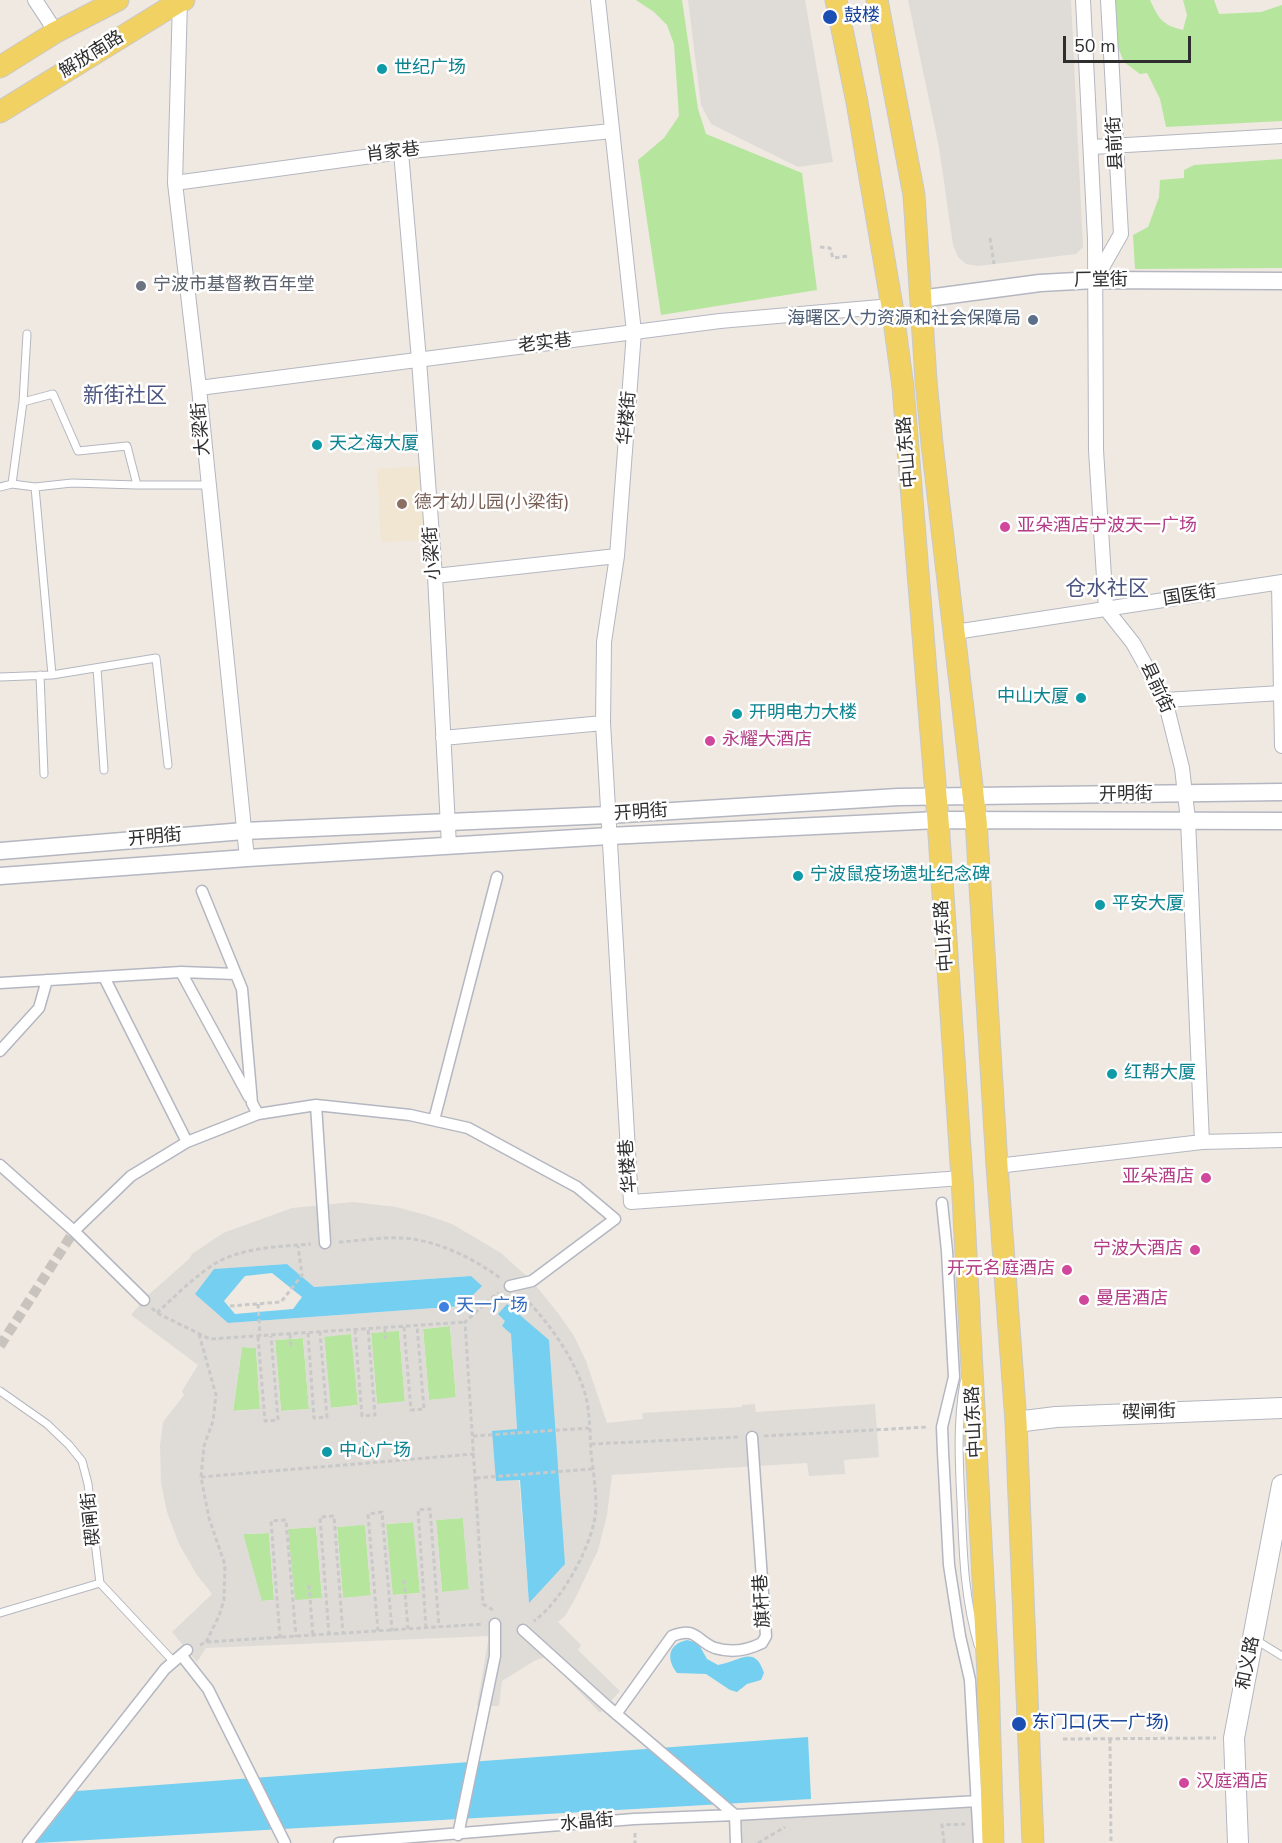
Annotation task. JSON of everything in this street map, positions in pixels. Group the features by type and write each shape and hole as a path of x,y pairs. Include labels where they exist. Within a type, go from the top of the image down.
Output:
{"main road":[{"name":"解放南路","path":"0,67 56,32 118,0"},
{"name":"解放南路","path":"0,112 182,0"},
{"name":"中山东路","path":"836,0 857,102 892,306 903,387 938,820 962,1178 988,1675 993,1843"},
{"name":"中山东路","path":"877,0 914,195 932,444 974,796 997,1166 1016,1422 1033,1843"},
{"name":"碶闸街","path":"1016,1422 1056,1417 1282,1408"},
{"name":"和义路","path":"1238,1843 1234,1738 1282,1485"}],"street":[{"path":"35,0 56,32"},
{"name":"大梁街","path":"182,0 175,183 199,388 247,858"},
{"name":"华楼街","path":"598,0 634,332 617,556 604,642 603,723 609,836"},
{"name":"县前街","path":"1083,0 1092,147 1096,450 1106,609 1133,643 1165,700 1175,734 1186,793 1202,1142"},
{"name":"县前街","path":"1095,280 1121,234 1108,0"},
{"name":"肖家巷","path":"175,183 402,152 612,131"},
{"path":"1092,147 1282,136"},
{"name":"小梁街","path":"402,152 435,576 449,846"},
{"name":"厂堂街","path":"920,299 1040,283 1095,280 1282,281"},
{"name":"老实巷","path":"199,388 720,321 892,306"},
{"path":"435,576 617,556"},
{"path":"1280,583 1282,746"},
{"name":"国医街","path":"956,632 1280,583"},
{"path":"1165,700 1281,693"},
{"path":"443,738 603,723"},
{"name":"开明街","path":"0,851 244,831 608,815 935,795 1282,792"},
{"name":"开明街","path":"0,876 609,836 938,820 1282,821"},
{"name":"华楼巷","path":"609,836 631,1202 962,1178"},
{"path":"434,1120 497,877"},
{"path":"202,891 242,989 252,1103"},
{"path":"0,983 181,972 236,974"},
{"path":"181,972 258,1114"},
{"path":"104,977 187,1142"},
{"path":"0,1052 39,1008 47,981"},
{"path":"316,1105 325,1243"},
{"path":"74,1231 131,1176 187,1142 258,1114 316,1105 388,1112 468,1128 577,1187 615,1219 532,1281 510,1286"},
{"path":"997,1166 1202,1142 1282,1140"},
{"path":"0,1166 74,1231 144,1300"},
{"name":"中山东路","path":"942,1203 954,1377 942,1427 949,1565 960,1636 970,1680 979,1843"},
{"name":"旗杆巷","path":"616,1714 672,1636 683,1632 696,1634 712,1647 728,1650 751,1648 762,1644 766,1636 752,1437"},
{"path":"458,1835 495,1656 495,1623"},
{"path":"523,1630 616,1714 735,1815 736,1843"},
{"path":"28,1843 165,1669 181,1656 208,1689 285,1843"},
{"name":"水晶街","path":"339,1843 634,1819 978,1801"}],"lane":[{"path":"12,484 23,402 27,334"},
{"path":"23,402 53,394 78,451 127,446 137,485"},
{"path":"0,487 12,484 34,487 72,483 208,485"},
{"path":"34,487 52,675"},
{"path":"0,677 52,675 156,658 168,765"},
{"path":"97,668 104,770"},
{"path":"40,675 44,774"},
{"name":"碶闸街","path":"0,1391 47,1424 82,1461 88,1484 100,1583"},
{"path":"0,1613 100,1583 181,1656"},
{"path":"1254,1639 1282,1656"}],"path":[{"path":"990,238 994,264"},
{"path":"819,247 830,248 833,258 848,256"},
{"path":"157,1313 208,1268 256,1248 401,1238 446,1249 484,1266 510,1286 545,1319 572,1363 586,1398 596,1509 583,1552 563,1591 546,1612 523,1630"},
{"path":"230,1306 282,1302 302,1275 298,1245"},
{"path":"144,1300 157,1313 210,1339 465,1322 491,1298 510,1286"},
{"path":"258,1304 265,1421 278,1420 271,1336"},
{"path":"465,1322 483,1604 493,1610"},
{"path":"404,1327 411,1410 424,1409 417,1326"},
{"path":"385,1328 385,1339"},
{"path":"355,1330 362,1416 375,1415 368,1329"},
{"path":"308,1333 314,1418 327,1417 320,1332"},
{"path":"200,1334 216,1395 213,1421 204,1446 201,1478 208,1518 225,1565 224,1600 206,1642 495,1623"},
{"path":"290,1334 291,1346"},
{"path":"473,1436 589,1428"},
{"path":"201,1478 474,1454"},
{"path":"476,1478 592,1469"},
{"path":"426,1628 417,1510 430,1509 439,1627"},
{"path":"378,1631 368,1514 382,1512 392,1630"},
{"path":"329,1635 320,1517 334,1516 343,1634"},
{"path":"280,1638 271,1521 286,1520 296,1637"},
{"path":"404,1580 408,1629"},
{"path":"309,1585 314,1636"},
{"path":"1063,1739 1221,1738"},
{"path":"1110,1739 1111,1843"},
{"path":"944,1843 942,1825 979,1823"}],"shaded area":[{"path":"688,0 805,0 833,162 798,167 711,124 701,105"},
{"path":"908,0 1071,0 1083,247 1076,254 978,266 966,264 958,257 953,245 939,147"},
{"name":"德才幼儿园(小梁街)","path":"424,466 428,540 381,542 377,469"},
{"name":"中心广场","path":"353,1202 396,1207 452,1224 501,1253 532,1281 574,1336 586,1361 607,1423 643,1419 642,1413 742,1407 742,1405 755,1404 756,1412 875,1404 879,1457 844,1460 845,1474 809,1476 807,1463 612,1475 607,1515 598,1550 576,1597 565,1616 558,1622 581,1645 578,1650 620,1691 600,1713 546,1657 536,1660 502,1681 499,1706 477,1706 489,1636 206,1648 197,1662 172,1632 212,1594 197,1575 179,1544 167,1512 161,1483 160,1446 163,1422 184,1395 182,1391 198,1365 131,1315 146,1297 192,1254 223,1233 292,1208","holes":["287,1264 313,1287 471,1276 461,1306 228,1323 215,1269","506,1321 549,1340 529,1602 519,1480 496,1481 517,1429 511,1334 502,1326","450,1326 456,1397 429,1400 423,1329","399,1331 405,1401 377,1404 371,1333","351,1334 358,1405 331,1408 324,1337","303,1338 309,1409 281,1411 275,1340","242,1347 256,1348 260,1409 233,1411","463,1518 469,1589 442,1592 436,1520","413,1522 420,1593 393,1595 386,1524","365,1525 371,1595 343,1598 337,1527","316,1527 322,1598 295,1600 288,1529","269,1533 274,1600 262,1601 243,1534"]},
{"path":"978,1801 979,1843 736,1843 735,1815"}],"green space":[{"path":"636,0 682,0 698,109 706,134 802,173 817,290 661,315 638,160 664,138 679,116 674,44 667,25 654,12"},
{"path":"1112,0 1150,0 1162,20 1170,26 1183,30 1187,15 1183,0 1214,0 1219,14 1261,12 1282,5 1282,121 1166,127 1160,99 1147,73 1140,74 1124,62 1117,45"},
{"path":"1282,159 1282,268 1135,269 1133,235 1148,227 1159,197 1160,180 1184,178 1184,170 1194,165"},
{"path":"450,1326 456,1398 429,1400 423,1329"},
{"path":"399,1330 405,1402 377,1404 371,1333"},
{"path":"352,1334 358,1405 330,1408 324,1336"},
{"path":"303,1338 309,1409 281,1411 275,1340"},
{"path":"242,1347 256,1348 260,1409 233,1411"},
{"path":"463,1518 469,1590 442,1592 436,1520"},
{"path":"414,1522 420,1593 392,1595 386,1524"},
{"path":"365,1524 371,1596 343,1598 337,1527"},
{"path":"316,1527 322,1598 294,1601 288,1529"},
{"path":"269,1533 274,1600 261,1601 243,1534"}],"water":[{"path":"287,1264 314,1287 471,1276 482,1286 462,1306 228,1323 195,1294 214,1269","holes":["272,1273 302,1297 293,1309 235,1314 224,1301 245,1276"]},
{"path":"507,1304 549,1340 565,1564 529,1603 520,1480 496,1481 492,1431 517,1429 511,1334 502,1326 505,1321 498,1314"},
{"path":"687,1640 698,1643 707,1659 718,1665 746,1657 756,1659 764,1673 761,1680 747,1684 737,1692 706,1674 677,1673 671,1662 671,1653 676,1645"},
{"path":"808,1737 811,1799 36,1843 77,1791"}],"tunnel":[{"path":"0,1346 74,1231"}],"place":[{"name":"鼓楼","path":"830,17"},
{"name":"世纪广场","path":"382,69"},
{"name":"宁波市基督教百年堂","path":"141,286"},
{"name":"海曙区人力资源和社会保障局","path":"1033,320"},
{"name":"天之海大厦","path":"317,445"},
{"name":"德才幼儿园(小梁街)","path":"402,504"},
{"name":"亚朵酒店宁波天一广场","path":"1005,527"},
{"name":"中山大厦","path":"1081,698"},
{"name":"开明电力大楼","path":"737,714"},
{"name":"永耀大酒店","path":"710,741"},
{"name":"宁波鼠疫场遗址纪念碑","path":"798,876"},
{"name":"平安大厦","path":"1100,905"},
{"name":"红帮大厦","path":"1112,1074"},
{"name":"亚朵酒店","path":"1206,1178"},
{"name":"宁波大酒店","path":"1195,1250"},
{"name":"开元名庭酒店","path":"1067,1270"},
{"name":"曼居酒店","path":"1084,1300"},
{"name":"天一广场","path":"444,1307"},
{"name":"中心广场","path":"327,1452"},
{"name":"东门口(天一广场)","path":"1019,1724"},
{"name":"汉庭酒店","path":"1184,1783"}],"district":[{"name":"新街社区","path":"125,397"},
{"name":"仓水社区","path":"1107,590"}]}
